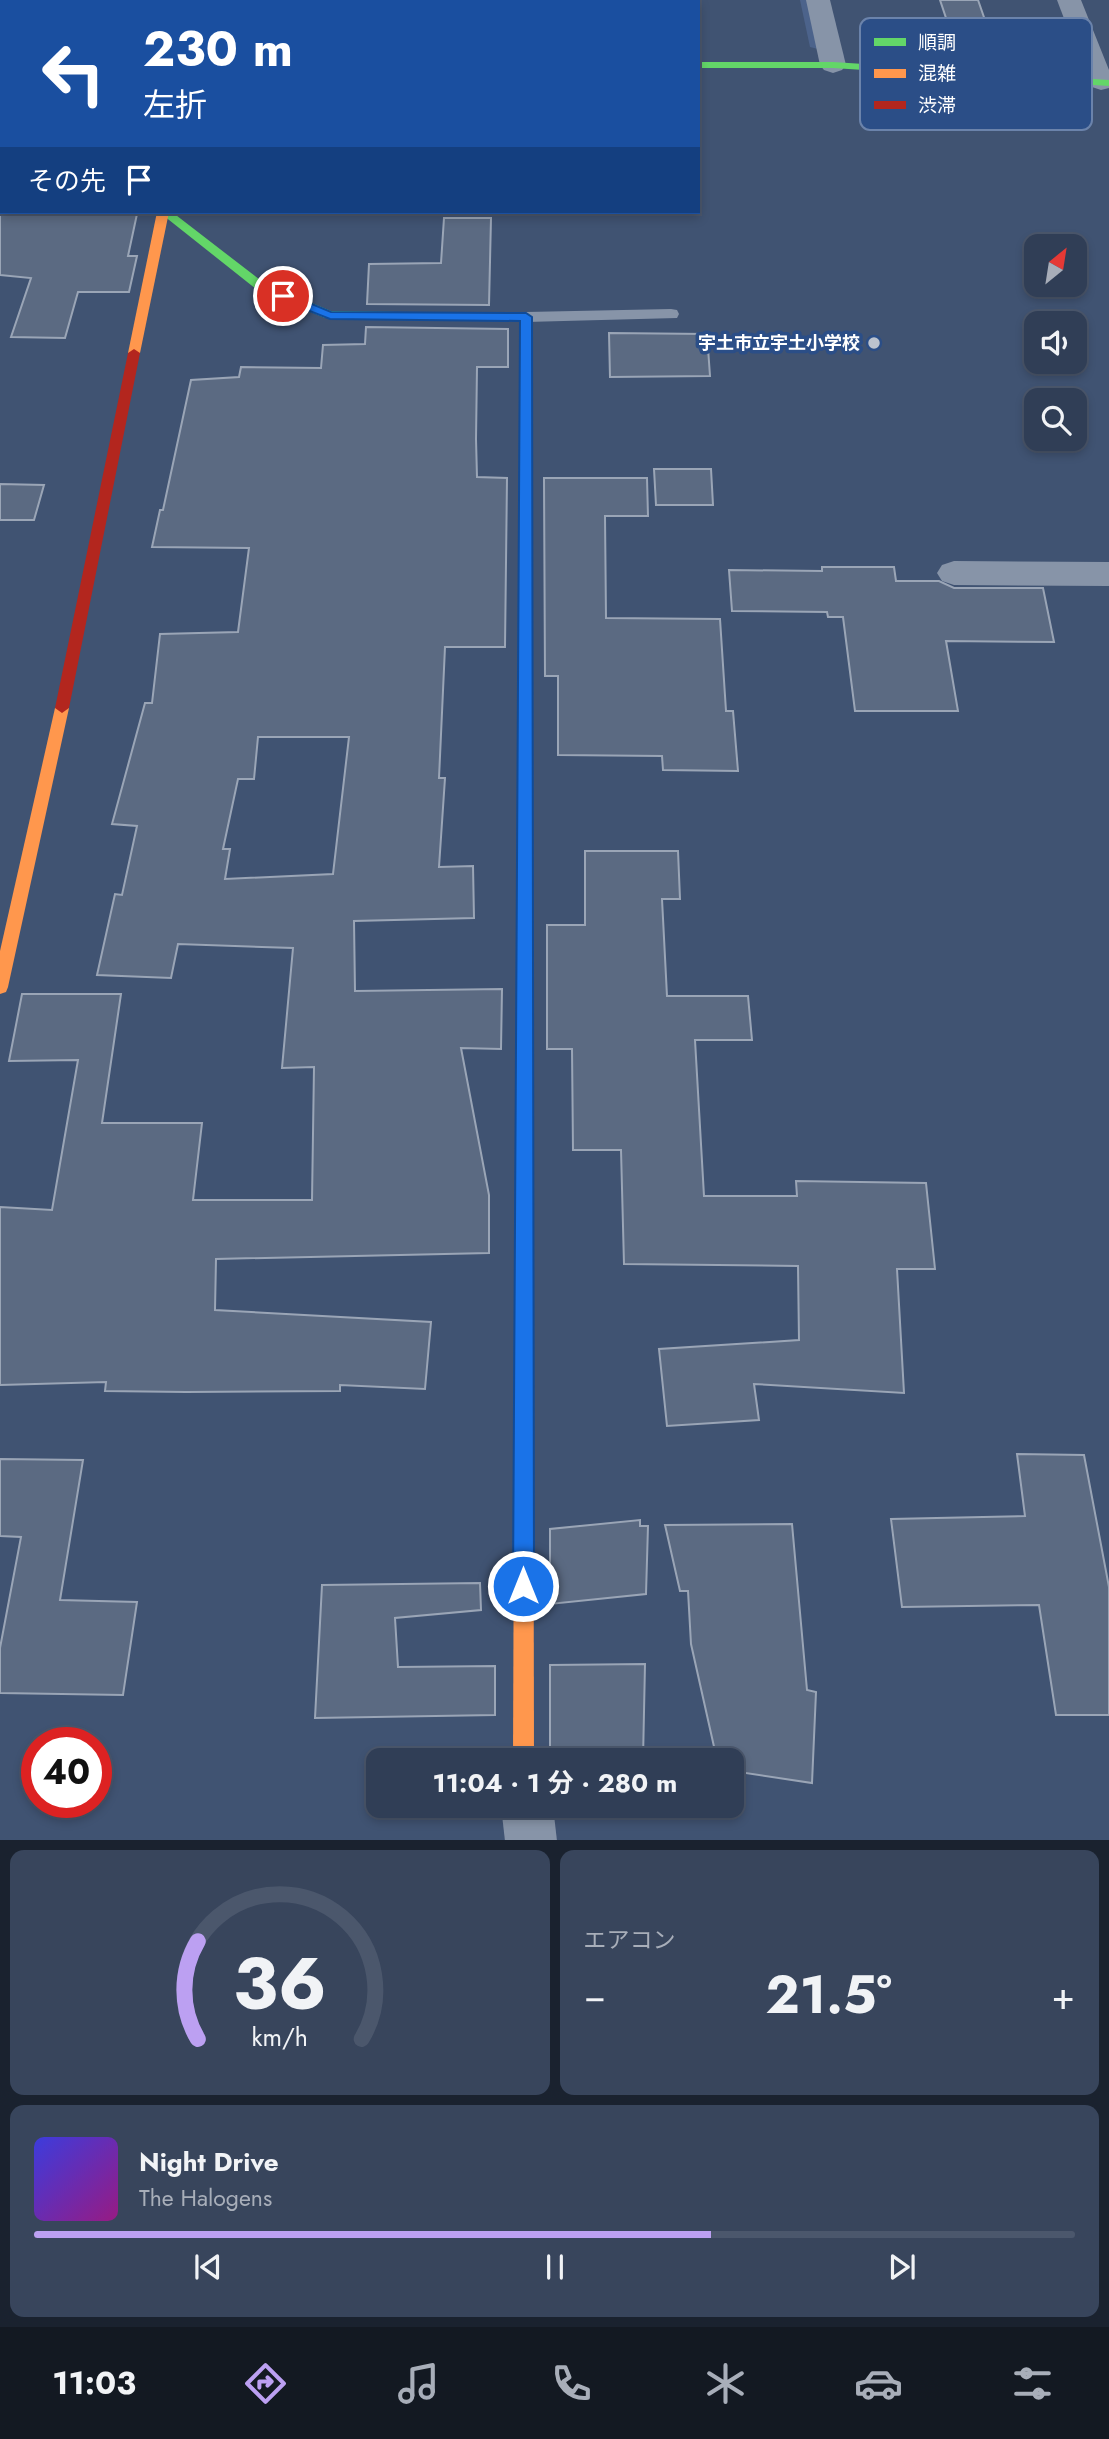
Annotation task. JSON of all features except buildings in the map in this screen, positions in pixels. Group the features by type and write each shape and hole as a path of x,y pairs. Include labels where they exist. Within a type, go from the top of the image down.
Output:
{"street":[{"path":"818,0 833,65"},
{"path":"1069,0 1077,18"},
{"path":"1092,52 1105,82"},
{"path":"700,65 860,67"},
{"path":"0,987 59,722 164,214"},
{"path":"167,214 260,286 330,315 526,317 523,1748"},
{"path":"954,573 1109,574"},
{"path":"528,1818 531,1840"}],"lane":[{"path":"526,317 671,314"}],"waterway":[{"path":"804,0 815,47"}],"traffic: fast":[{"path":"700,65 860,67"},
{"path":"1092,82 1109,83"},
{"path":"168,214 260,286 329,315 526,317 526,378"},
{"path":"524,1220 525,757"}],"traffic: slow":[{"path":"134,353 163,214"},
{"path":"525,757 526,378"},
{"path":"0,987 62,708"},
{"path":"523,1748 524,1220"}],"traffic: jam":[{"path":"62,708 134,353"}],"place":[{"name":"宇土市立宇土小学校","path":"874,343"}],"route":[{"path":"283,296 330,315 526,317 523,1586"}]}
